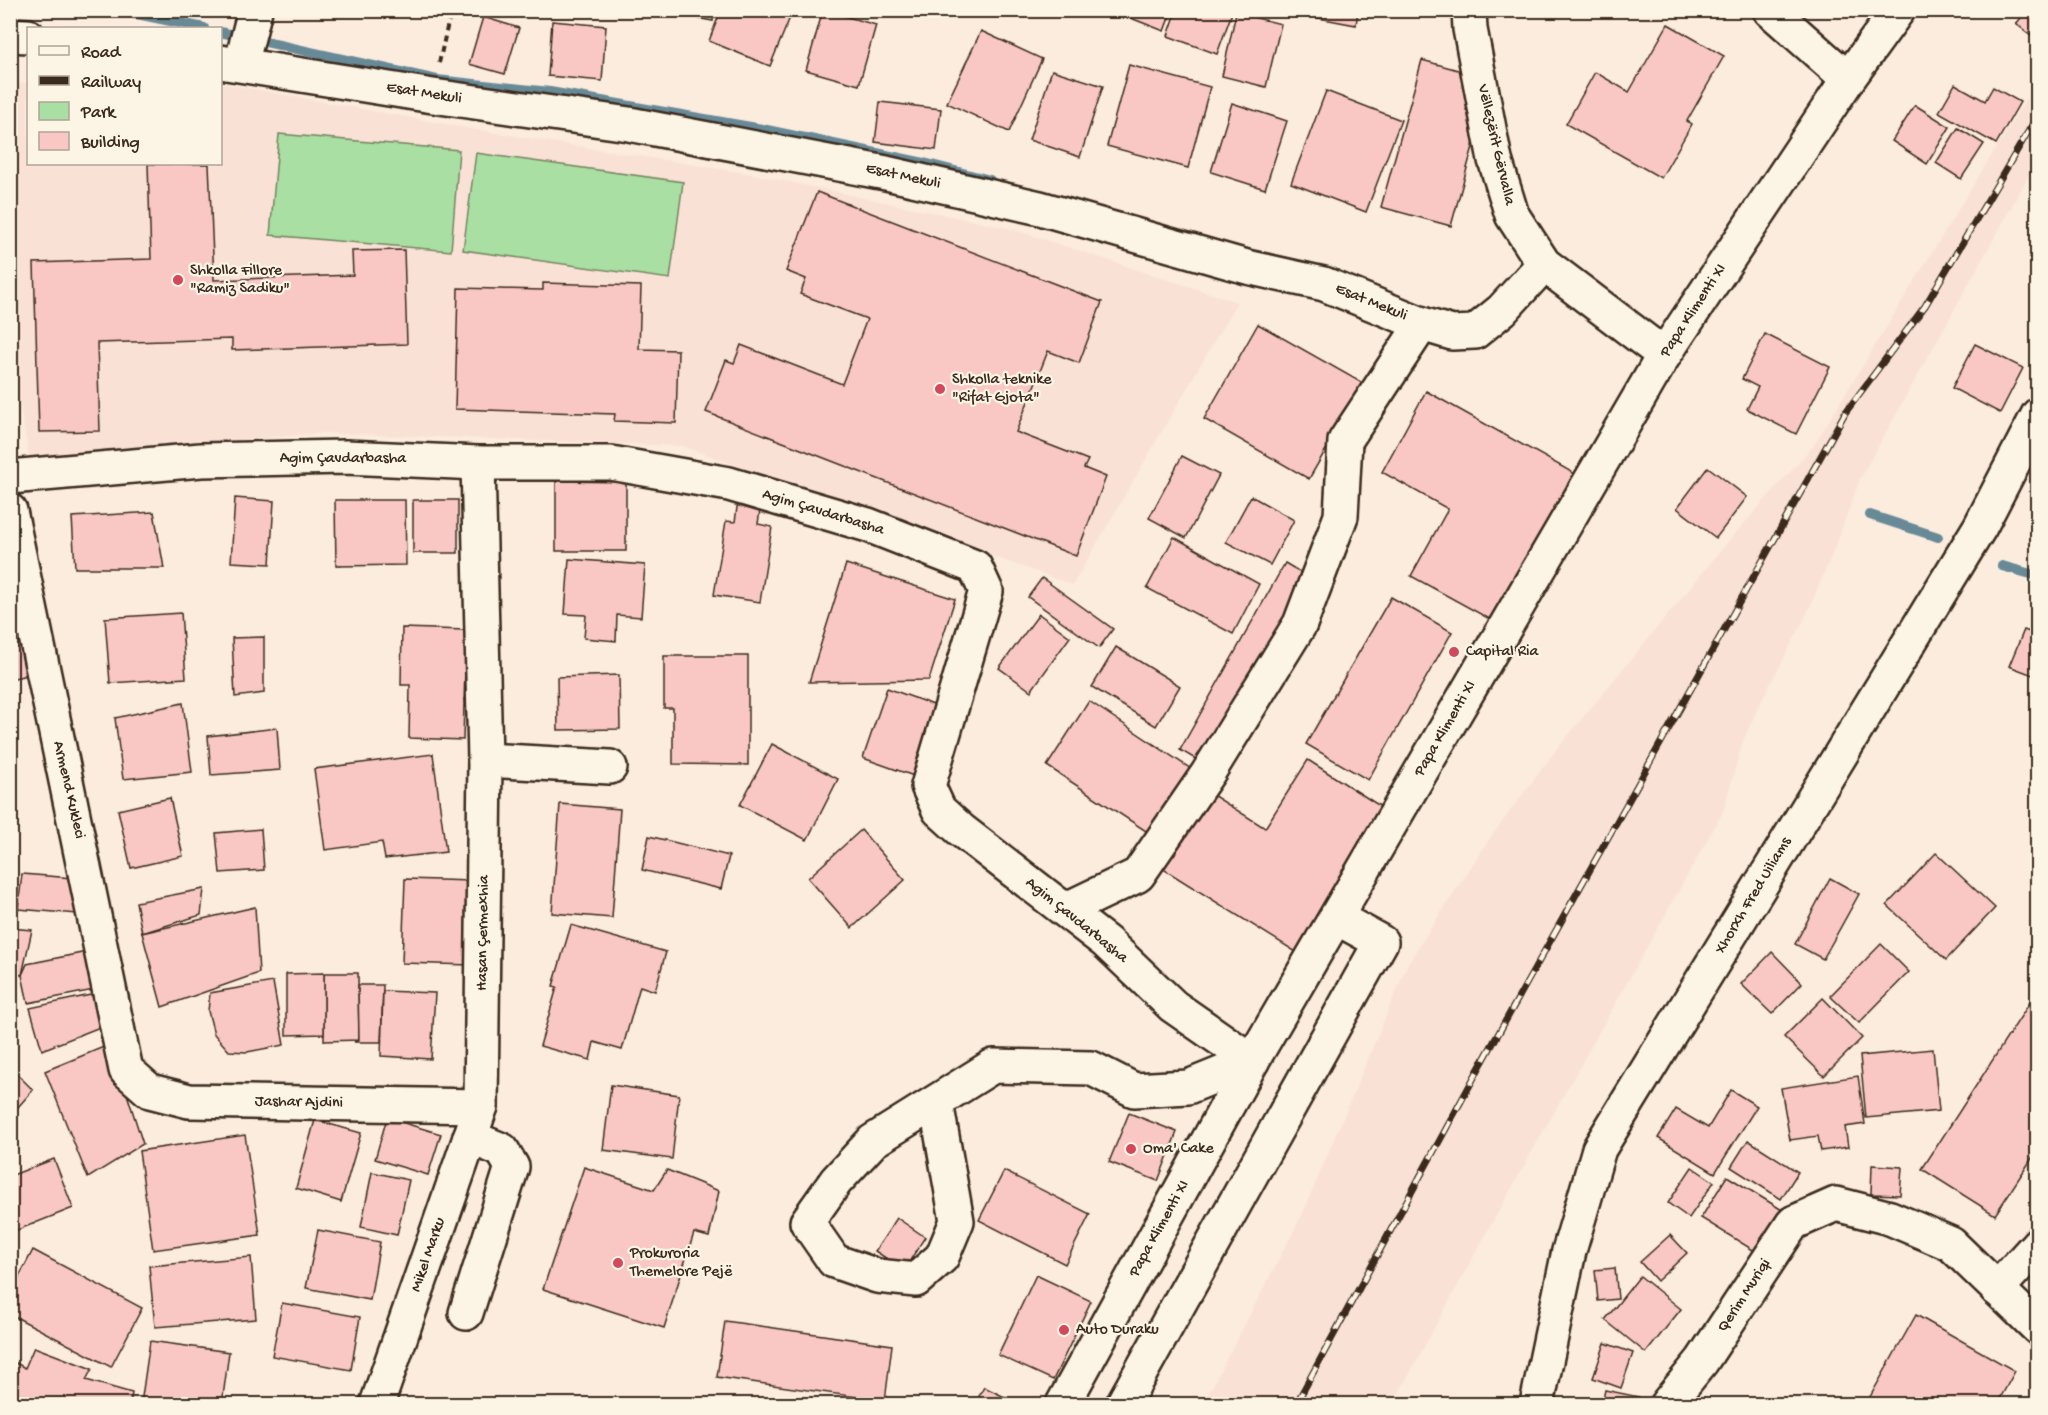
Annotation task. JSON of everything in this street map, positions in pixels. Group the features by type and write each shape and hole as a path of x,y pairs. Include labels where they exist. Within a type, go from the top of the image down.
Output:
{"street":[{"name":"Vëllezërit Gërvalla","path":"1469,10 1470,29 1495,160 1512,215 1544,264 1664,356"},
{"path":"1770,10 1848,79"},
{"name":"Papa Klimenti XI","path":"1063,1404 1252,1061 1664,356 1848,79 1898,10"},
{"path":"236,60 254,12"},
{"path":"10,35 27,36"},
{"name":"Esat Mekuli","path":"236,60 433,96 629,124 897,176 1040,208 1247,267 1324,284 1422,324 1452,333 1475,332 1502,310 1544,264"},
{"path":"1065,910 1138,874 1208,773 1293,634 1341,516 1345,441 1422,324"},
{"name":"Xhorxh Fred Uiliams","path":"1537,1404 1569,1251 1599,1149 1980,527 2037,415"},
{"name":"Agim Çavdarbasha","path":"10,477 201,460 346,457 478,463 611,463 729,484 868,525 975,567 986,591 928,786 939,810 961,830 1106,942 1173,1006 1252,1061"},
{"name":"Hasan Çermexhia","path":"478,463 485,760 481,1106"},
{"name":"Armend Kukleci","path":"10,511 126,1070"},
{"path":"485,760 610,767"},
{"path":"1123,1404 1382,942 1337,918"},
{"path":"936,1102 957,1221 942,1257 916,1280 877,1276 834,1261 807,1222 836,1181 873,1141 993,1066 1091,1068 1134,1090 1188,1087 1252,1061"},
{"name":"Jashar Ajdini","path":"126,1070 150,1091 189,1101 481,1106"},
{"name":"Mikel Marku","path":"377,1404 481,1106"},
{"path":"466,1313 512,1167 502,1150 470,1137"},
{"name":"Qerim Muriqi","path":"1667,1404 1702,1361 1793,1222 1836,1204 1890,1218 1951,1244 1997,1289"},
{"path":"2037,1244 1997,1289 2037,1328"}],"path":[{"path":"439,63 451,10"}],"shaded area":[{"path":"2037,81 2037,161 1860,479 1834,550 1804,620 1757,709 1742,744 1723,812 1393,1404 1203,1404 1303,1213 1408,963 1490,838 1556,750 1732,537 1814,445"},
{"path":"27,83 27,165 222,165 222,83 478,130 752,174 1012,229 1237,302 1073,585 682,446 325,433 29,457 11,354 10,84"}],"green space":[{"path":"279,134 459,150 451,251 270,235"},
{"path":"476,153 683,182 670,279 463,250"}],"building":[{"path":"652,10 714,10 713,21"},
{"path":"721,10 779,10 791,15 770,66 709,41"},
{"path":"823,10 876,25 859,85 806,70"},
{"path":"1125,10 1172,10 1164,31 1123,15"},
{"path":"1177,10 1233,10 1217,54 1168,36"},
{"path":"1314,10 1358,10 1356,25 1313,17"},
{"path":"2027,10 2038,10 2038,40 2016,24"},
{"path":"1236,13 1281,24 1266,87 1222,76"},
{"path":"483,17 519,28 505,74 469,64"},
{"path":"552,21 606,26 602,81 548,76"},
{"path":"1668,24 1724,56 1687,121 1692,124 1661,178 1566,124 1595,72 1629,92"},
{"path":"981,31 1042,59 1009,132 947,103"},
{"path":"1422,60 1476,75 1466,110 1482,114 1451,226 1381,207"},
{"path":"1129,65 1210,87 1188,168 1107,146"},
{"path":"1052,70 1103,86 1080,157 1029,140"},
{"path":"1955,84 1985,101 1993,87 2020,102 1996,144 1939,112"},
{"path":"1326,91 1401,120 1366,212 1291,183"},
{"path":"880,102 941,109 936,150 875,142"},
{"path":"1232,103 1287,121 1265,189 1211,172"},
{"path":"1915,105 1950,127 1927,164 1892,141"},
{"path":"1958,128 1984,144 1961,179 1936,163"},
{"path":"148,165 209,165 214,280 353,275 352,251 404,250 407,344 232,350 232,339 97,343 100,431 39,432 34,263 151,259"},
{"path":"817,192 1102,302 1079,363 1048,351 1016,432 1088,460 1084,468 1106,477 1076,556 706,412 726,360 734,363 741,345 842,384 867,319 800,294 806,279 786,271"},
{"path":"543,283 641,286 639,349 678,350 676,423 614,421 615,414 455,409 458,288 543,290"},
{"path":"1258,324 1364,384 1309,479 1204,419"},
{"path":"1765,334 1830,367 1796,434 1747,409 1758,387 1742,379"},
{"path":"1975,344 2023,368 2000,413 1952,388"},
{"path":"1426,391 1577,475 1495,622 1411,576 1448,509 1382,472"},
{"path":"1182,456 1219,475 1186,538 1149,518"},
{"path":"1708,467 1747,497 1716,538 1677,508"},
{"path":"556,481 626,482 626,551 556,551"},
{"path":"1251,496 1294,520 1270,565 1226,542"},
{"path":"235,498 274,501 270,564 231,562"},
{"path":"335,500 405,500 406,565 336,566"},
{"path":"413,500 458,500 458,553 413,553"},
{"path":"738,500 761,503 758,524 772,527 760,602 714,595 726,521 735,522"},
{"path":"154,512 164,568 75,568 72,517"},
{"path":"1174,537 1259,584 1233,634 1147,588"},
{"path":"569,559 645,565 641,617 617,615 616,641 584,638 586,615 565,614"},
{"path":"1285,563 1307,576 1202,763 1180,750"},
{"path":"846,564 955,599 929,680 809,682"},
{"path":"1042,578 1113,629 1099,648 1028,597"},
{"path":"1391,597 1452,632 1368,780 1306,744"},
{"path":"20,610 36,673 10,679 10,613"},
{"path":"181,613 186,678 110,683 105,618"},
{"path":"1039,614 1070,637 1031,691 999,668"},
{"path":"402,628 466,630 463,740 409,738 410,685 401,685"},
{"path":"2024,630 2038,635 2038,677 2009,666"},
{"path":"264,637 264,693 235,697 232,638"},
{"path":"1116,647 1180,686 1156,726 1092,687"},
{"path":"664,656 748,656 748,765 673,764 673,708 664,708"},
{"path":"619,675 620,729 558,730 557,677"},
{"path":"887,688 939,707 914,776 863,758"},
{"path":"1089,701 1194,771 1152,835 1047,766"},
{"path":"183,703 192,772 123,779 115,718"},
{"path":"277,728 280,770 211,775 208,736"},
{"path":"772,744 838,779 807,840 740,805"},
{"path":"433,754 446,852 385,859 382,842 325,850 314,769"},
{"path":"1308,760 1386,810 1296,952 1157,865 1205,790 1265,828"},
{"path":"170,798 183,856 131,868 118,810"},
{"path":"560,804 620,809 612,918 552,913"},
{"path":"261,829 264,870 220,873 216,833"},
{"path":"861,830 905,880 852,928 808,878"},
{"path":"649,836 729,856 721,889 642,870"},
{"path":"1936,853 1995,908 1946,960 1887,905"},
{"path":"22,874 73,878 78,914 18,909"},
{"path":"1830,878 1859,894 1823,959 1795,944"},
{"path":"405,879 473,881 471,965 402,963"},
{"path":"204,889 201,915 142,933 136,902"},
{"path":"255,907 259,973 162,1007 142,933"},
{"path":"571,925 666,952 655,991 640,986 622,1050 594,1042 590,1060 540,1046 557,987 553,986"},
{"path":"10,928 32,930 22,975 10,974"},
{"path":"1881,944 1909,972 1859,1023 1830,996"},
{"path":"102,949 104,988 28,1003 22,975 27,964"},
{"path":"1772,952 1802,983 1772,1014 1741,984"},
{"path":"324,973 358,973 359,1040 324,1041"},
{"path":"324,973 324,1034 286,1035 286,974"},
{"path":"273,982 284,1045 247,1052 229,1051 214,1034 208,1011 210,993"},
{"path":"358,985 383,985 381,1042 354,1042 359,1040"},
{"path":"2038,990 2038,1149 1995,1215 1922,1169"},
{"path":"383,991 435,993 431,1059 381,1056"},
{"path":"100,993 105,1025 42,1050 30,1008"},
{"path":"1823,998 1862,1038 1824,1076 1784,1037"},
{"path":"111,1044 143,1144 88,1178 45,1071"},
{"path":"1933,1049 1939,1111 1866,1118 1860,1056"},
{"path":"10,1067 33,1090 10,1116"},
{"path":"1858,1076 1865,1124 1845,1127 1848,1147 1821,1151 1818,1136 1790,1140 1781,1088"},
{"path":"611,1085 679,1095 672,1159 603,1150"},
{"path":"1731,1090 1757,1106 1715,1173 1658,1138 1676,1109 1708,1128"},
{"path":"1129,1113 1177,1132 1158,1181 1109,1162"},
{"path":"387,1118 441,1134 428,1175 375,1159"},
{"path":"315,1120 361,1133 341,1202 296,1188"},
{"path":"245,1135 260,1235 153,1250 139,1151"},
{"path":"1748,1140 1798,1172 1781,1199 1731,1167"},
{"path":"54,1159 73,1208 10,1233 10,1176"},
{"path":"1872,1165 1902,1167 1900,1195 1871,1194"},
{"name":"Prokuroria Themelore Pejë","path":"584,1167 654,1190 667,1170 719,1191 709,1237 694,1233 664,1328 543,1289"},
{"path":"1692,1167 1714,1182 1689,1218 1668,1203"},
{"path":"1004,1171 1090,1214 1065,1264 979,1220"},
{"path":"372,1172 409,1180 397,1235 361,1227"},
{"path":"1727,1176 1787,1213 1761,1255 1701,1218"},
{"path":"897,1218 925,1237 904,1270 875,1251"},
{"path":"318,1230 380,1242 370,1300 306,1288"},
{"path":"1670,1235 1687,1253 1657,1281 1640,1262"},
{"path":"33,1250 142,1308 111,1367 10,1314 10,1294"},
{"path":"251,1257 256,1319 155,1327 149,1266"},
{"path":"1615,1268 1618,1299 1598,1301 1595,1270"},
{"path":"1036,1275 1091,1301 1053,1380 998,1355"},
{"path":"1640,1276 1681,1309 1646,1353 1605,1320"},
{"path":"282,1303 360,1317 351,1370 272,1356"},
{"path":"1916,1315 2015,1371 1997,1404 1866,1404"},
{"path":"725,1321 892,1345 885,1401 717,1377"},
{"path":"150,1341 229,1352 222,1404 141,1404"},
{"path":"1605,1343 1633,1353 1621,1388 1593,1378"},
{"path":"34,1347 92,1369 86,1380 132,1393 130,1404 10,1404 10,1374 16,1363 25,1368"},
{"path":"984,1387 1019,1404 975,1404"},
{"path":"1605,1390 1639,1397 1638,1404 1602,1404"}],"waterway":[{"path":"118,10 199,27"},
{"path":"222,32 437,80 550,92 762,129 924,163 990,180"},
{"path":"1870,515 1938,537"},
{"path":"2002,566 2038,576"}],"railway":[{"path":"1296,1404 1477,1072 1845,413 1925,306 2038,115"}],"place":[{"name":"Shkolla Fillore \"Ramiz Sadiku\"","path":"178,280"},
{"name":"Shkolla teknike \"Rifat Gjota\"","path":"940,389"},
{"name":"Capital Ria","path":"1454,652"},
{"name":"Oma' Cake","path":"1131,1149"},
{"name":"Prokuroria Themelore Pejë","path":"618,1263"},
{"name":"Auto Duraku","path":"1064,1330"}]}
